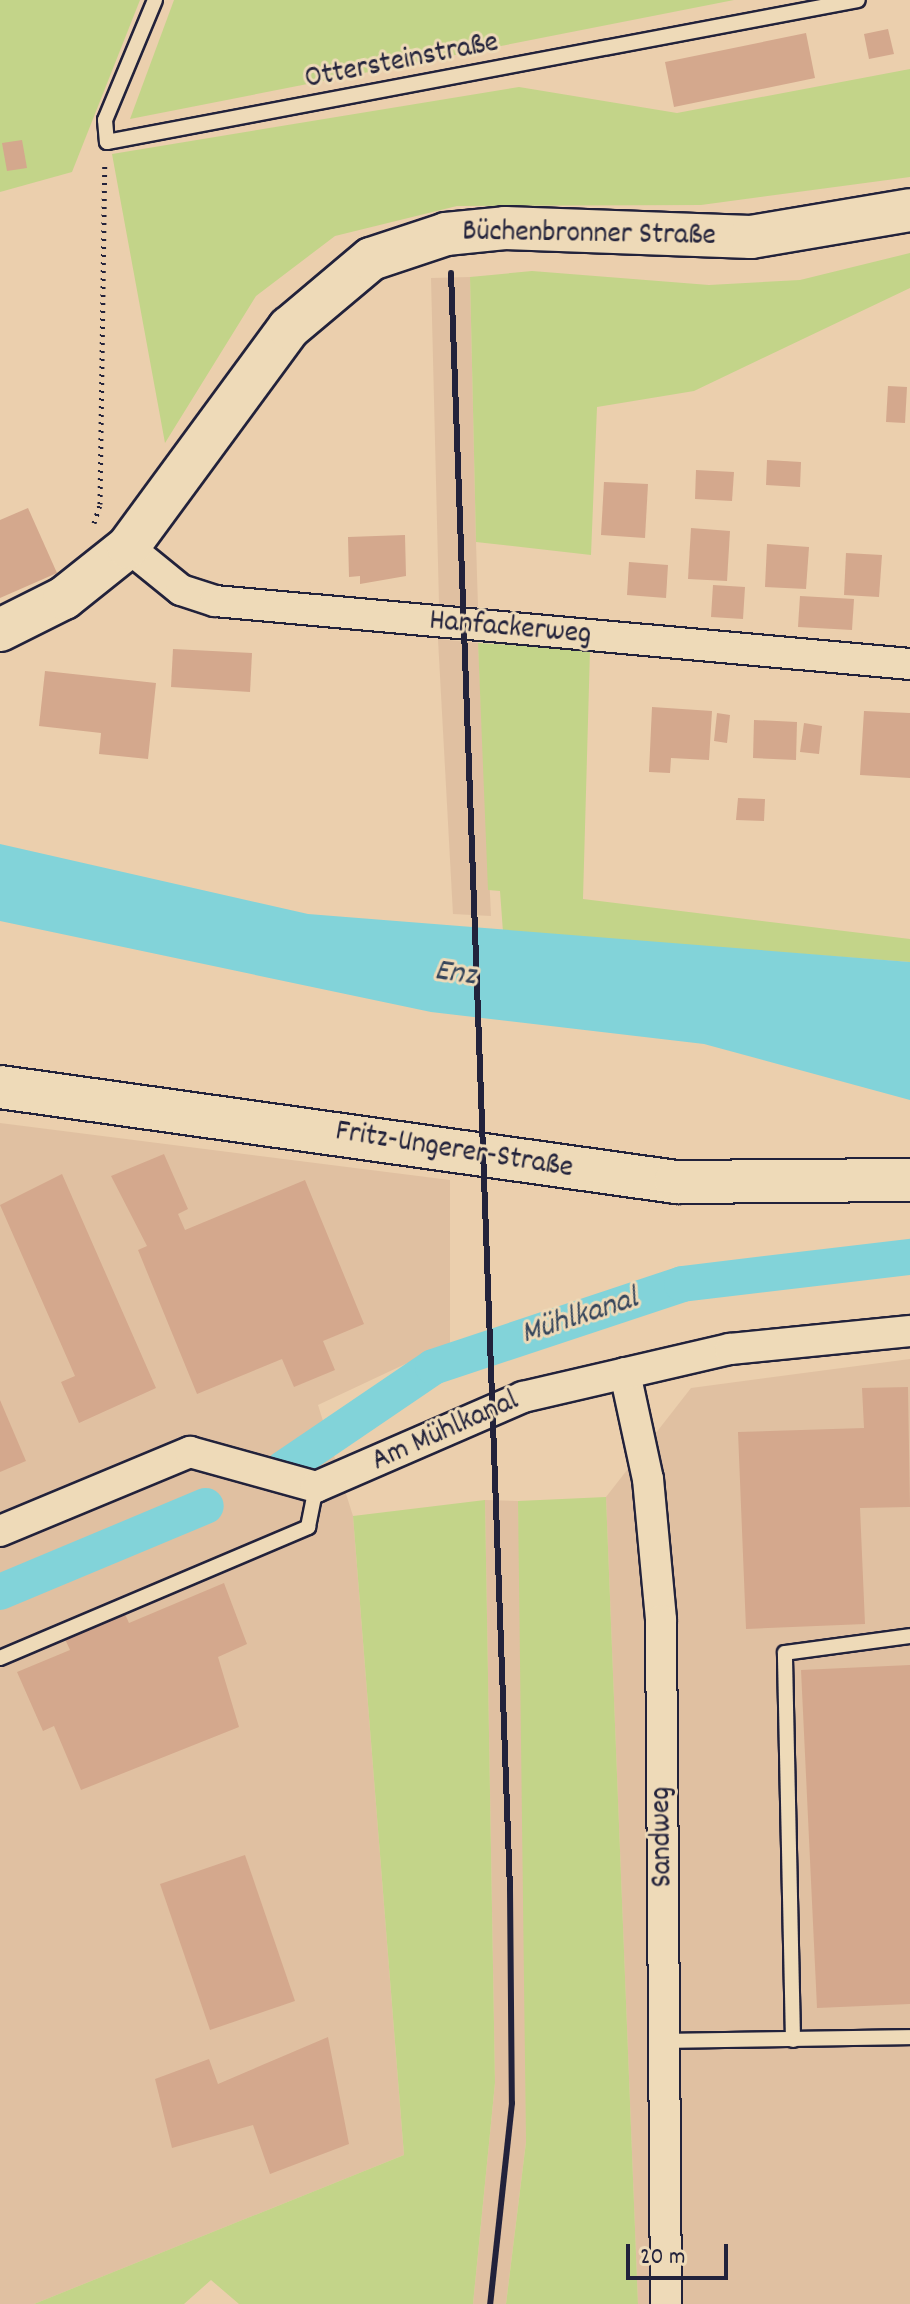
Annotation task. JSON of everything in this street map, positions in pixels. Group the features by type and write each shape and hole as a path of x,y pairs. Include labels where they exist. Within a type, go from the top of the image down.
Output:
{"main road":[{"name":"Büchenbronner Straße","path":"0,630 64,598 110,538 289,328 371,259 446,234 505,228 751,237 910,210"},
{"name":"Fritz-Ungerer-Straße","path":"0,1087 676,1182 910,1180"}],"street":[{"name":"Hanfackerweg","path":"110,538 181,590 215,601 910,664"},
{"name":"Am Mühlkanal","path":"316,1487 523,1397 730,1349 910,1331"},
{"name":"Sandweg","path":"625,1373 648,1479 661,1620 668,2041 666,2304"},
{"path":"0,1531 176,1455 232,1461 316,1487"}],"lane":[{"path":"105,141 105,120 155,0"},
{"name":"Ottersteinstraße","path":"105,141 144,141 858,0"},
{"path":"0,1658 308,1527 316,1487"},
{"path":"793,2040 785,1653 910,1636"},
{"path":"668,2041 910,2037"}],"path":[{"path":"105,141 100,504 110,538"}],"shaded area":[{"path":"470,277 478,607 439,604 431,278"},
{"path":"438,639 478,643 491,916 453,914"},
{"path":"0,1123 450,1180 450,1343 318,1405 353,1516 404,2155 34,2304 0,2304"},
{"path":"910,1359 910,2304 638,2304 606,1497 691,1388"},
{"path":"485,1500 518,1501 525,1717 526,2142 506,2304 473,2304 495,2083"}],"green space":[{"path":"0,0 140,0 72,172 0,192"},
{"path":"174,0 734,0 130,119"},
{"path":"910,69 910,177 701,205 457,206 335,236 256,296 165,443 112,154 519,87 677,113"},
{"path":"910,253 910,288 694,391 597,407 591,555 476,542 470,277 532,271 709,285 800,280"},
{"path":"478,643 590,650 583,899 910,939 910,962 503,932 500,891 488,890"},
{"path":"606,1497 638,2304 506,2304 526,2142 518,1501"},
{"path":"485,1500 495,2083 473,2304 239,2304 211,2280 184,2304 34,2304 404,2155 353,1516"}],"water":[{"name":"Enz","path":"0,844 308,914 910,962 910,1100 704,1044 431,1012 0,921"}],"building":[{"path":"888,29 894,54 869,59 864,34"},
{"path":"806,33 815,78 674,107 665,62"},
{"path":"22,140 27,168 7,171 2,143"},
{"path":"888,386 907,387 905,423 886,422"},
{"path":"767,460 801,462 800,487 766,485"},
{"path":"696,470 734,472 732,501 695,499"},
{"path":"604,482 648,484 645,538 601,535"},
{"path":"28,508 57,573 0,598 0,520"},
{"path":"691,528 730,531 727,581 688,579"},
{"path":"405,535 406,576 360,584 360,576 349,577 348,537"},
{"path":"767,544 809,547 806,589 765,587"},
{"path":"846,553 882,555 879,597 844,595"},
{"path":"629,562 668,565 666,598 627,595"},
{"path":"713,585 745,587 743,619 711,617"},
{"path":"800,596 854,599 852,630 798,627"},
{"path":"173,649 252,653 250,692 171,687"},
{"path":"45,671 156,683 148,759 99,754 101,733 39,726"},
{"path":"652,707 712,711 709,760 671,758 670,773 649,772"},
{"path":"864,711 910,713 910,778 860,775"},
{"path":"717,713 730,715 727,743 714,741"},
{"path":"754,720 797,722 796,760 753,758"},
{"path":"804,723 822,726 819,754 800,752"},
{"path":"738,798 765,799 764,821 736,820"},
{"path":"164,1154 188,1209 178,1214 185,1230 305,1180 364,1324 323,1341 335,1370 294,1387 282,1359 197,1394 138,1250 147,1246 111,1176"},
{"path":"62,1174 156,1388 79,1423 61,1382 75,1376 0,1205"},
{"path":"908,1387 910,1507 860,1508 865,1624 746,1629 738,1432 864,1428 862,1388"},
{"path":"0,1400 26,1461 0,1472"},
{"path":"224,1583 247,1644 218,1657 239,1727 81,1790 54,1726 43,1731 17,1672 70,1650 64,1637 124,1612 129,1623"},
{"path":"910,1665 910,2004 817,2008 801,1670"},
{"path":"245,1855 295,2001 210,2030 160,1884"},
{"path":"328,2037 349,2144 270,2174 253,2125 172,2148 155,2079 209,2059 218,2084"}],"waterway":[{"name":"Mühlkanal","path":"283,1469 433,1367 682,1284 910,1257"},
{"name":"Mühlkanal","path":"0,1592 206,1506"}],"railway":[{"path":"451,273 510,1889 512,2103 490,2304"}]}
